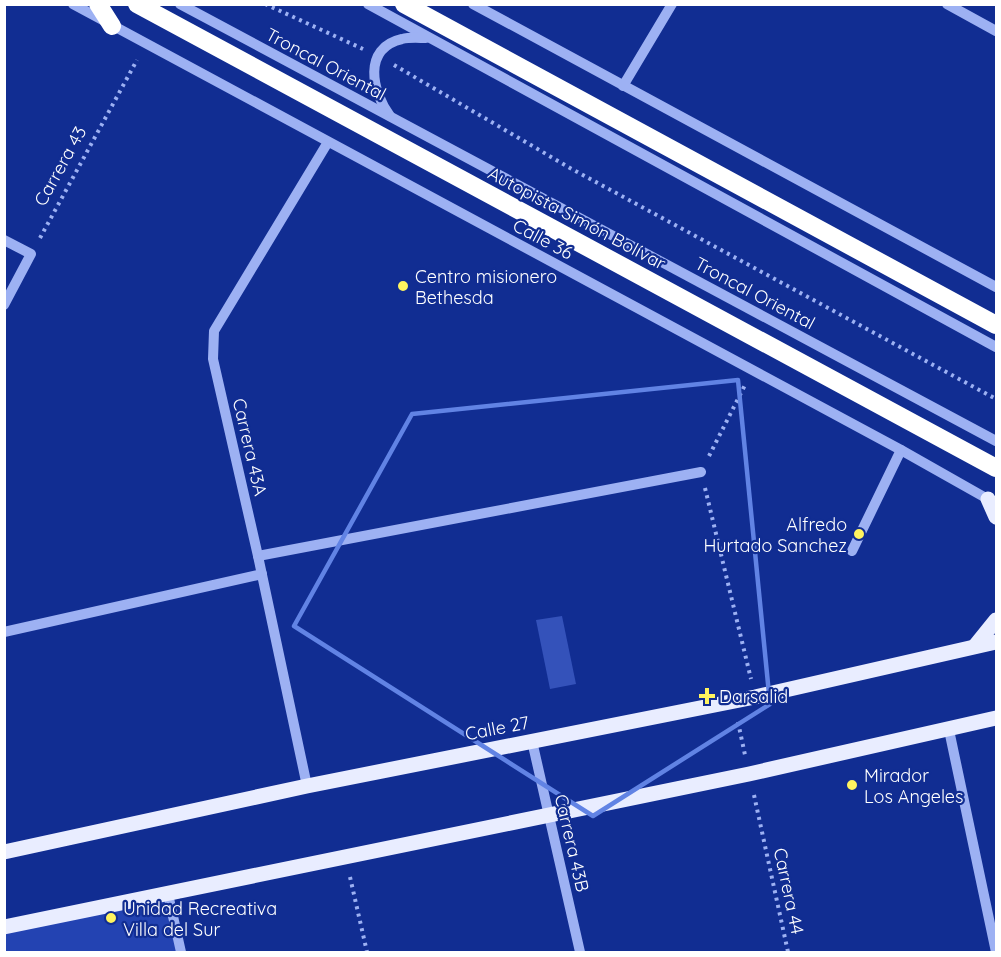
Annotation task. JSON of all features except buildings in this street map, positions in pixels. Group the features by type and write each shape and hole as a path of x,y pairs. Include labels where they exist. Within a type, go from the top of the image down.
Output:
{"highway":[{"path":"98,4 112,26"},
{"name":"Autopista Simón Bolívar","path":"137,4 996,468"},
{"path":"404,4 996,325"}],"main road":[{"path":"992,502 996,517"},
{"path":"975,646 996,620"},
{"name":"Calle 27","path":"4,852 307,786 755,697 996,642"},
{"path":"4,927 549,816 996,718"}],"street":[{"name":"Calle 36","path":"73,4 901,450 992,502"},
{"name":"Troncal Oriental","path":"180,4 996,441"},
{"path":"368,4 996,347"},
{"path":"473,4 993,286 996,274"},
{"path":"623,86 672,4"},
{"path":"947,4 996,31"},
{"path":"390,117 374,87 374,71 378,56 388,45 402,39 430,38"},
{"name":"Carrera 43A","path":"307,786 213,359 214,331 328,142"},
{"path":"4,240 31,254 4,305"},
{"path":"852,551 901,450"},
{"path":"258,556 701,472"},
{"path":"4,632 262,574"},
{"path":"949,730 994,930 996,952"},
{"name":"Carrera 43B","path":"532,741 580,952"},
{"path":"168,894 181,952"}],"path":[{"path":"265,4 378,56 570,168 996,399"},
{"name":"Carrera 43","path":"31,254 147,44"},
{"path":"753,371 701,472 755,697"},
{"name":"Carrera 44","path":"763,836 788,952"},
{"path":"350,873 367,952"}],"highlighted area":[{"path":"738,380 770,704 593,816 294,626 412,414"}],"shaded area":[{"name":"Unidad Recreativa Villa del Sur","path":"168,894 181,952 5,952 4,927"}],"place":[{"name":"Centro misionero Bethesda","path":"403,286"},
{"name":"Alfredo Hurtado Sanchez","path":"859,534"},
{"name":"Darsalid","path":"707,696"},
{"name":"Mirador Los Angeles","path":"852,785"},
{"name":"Unidad Recreativa Villa del Sur","path":"111,918"}]}
